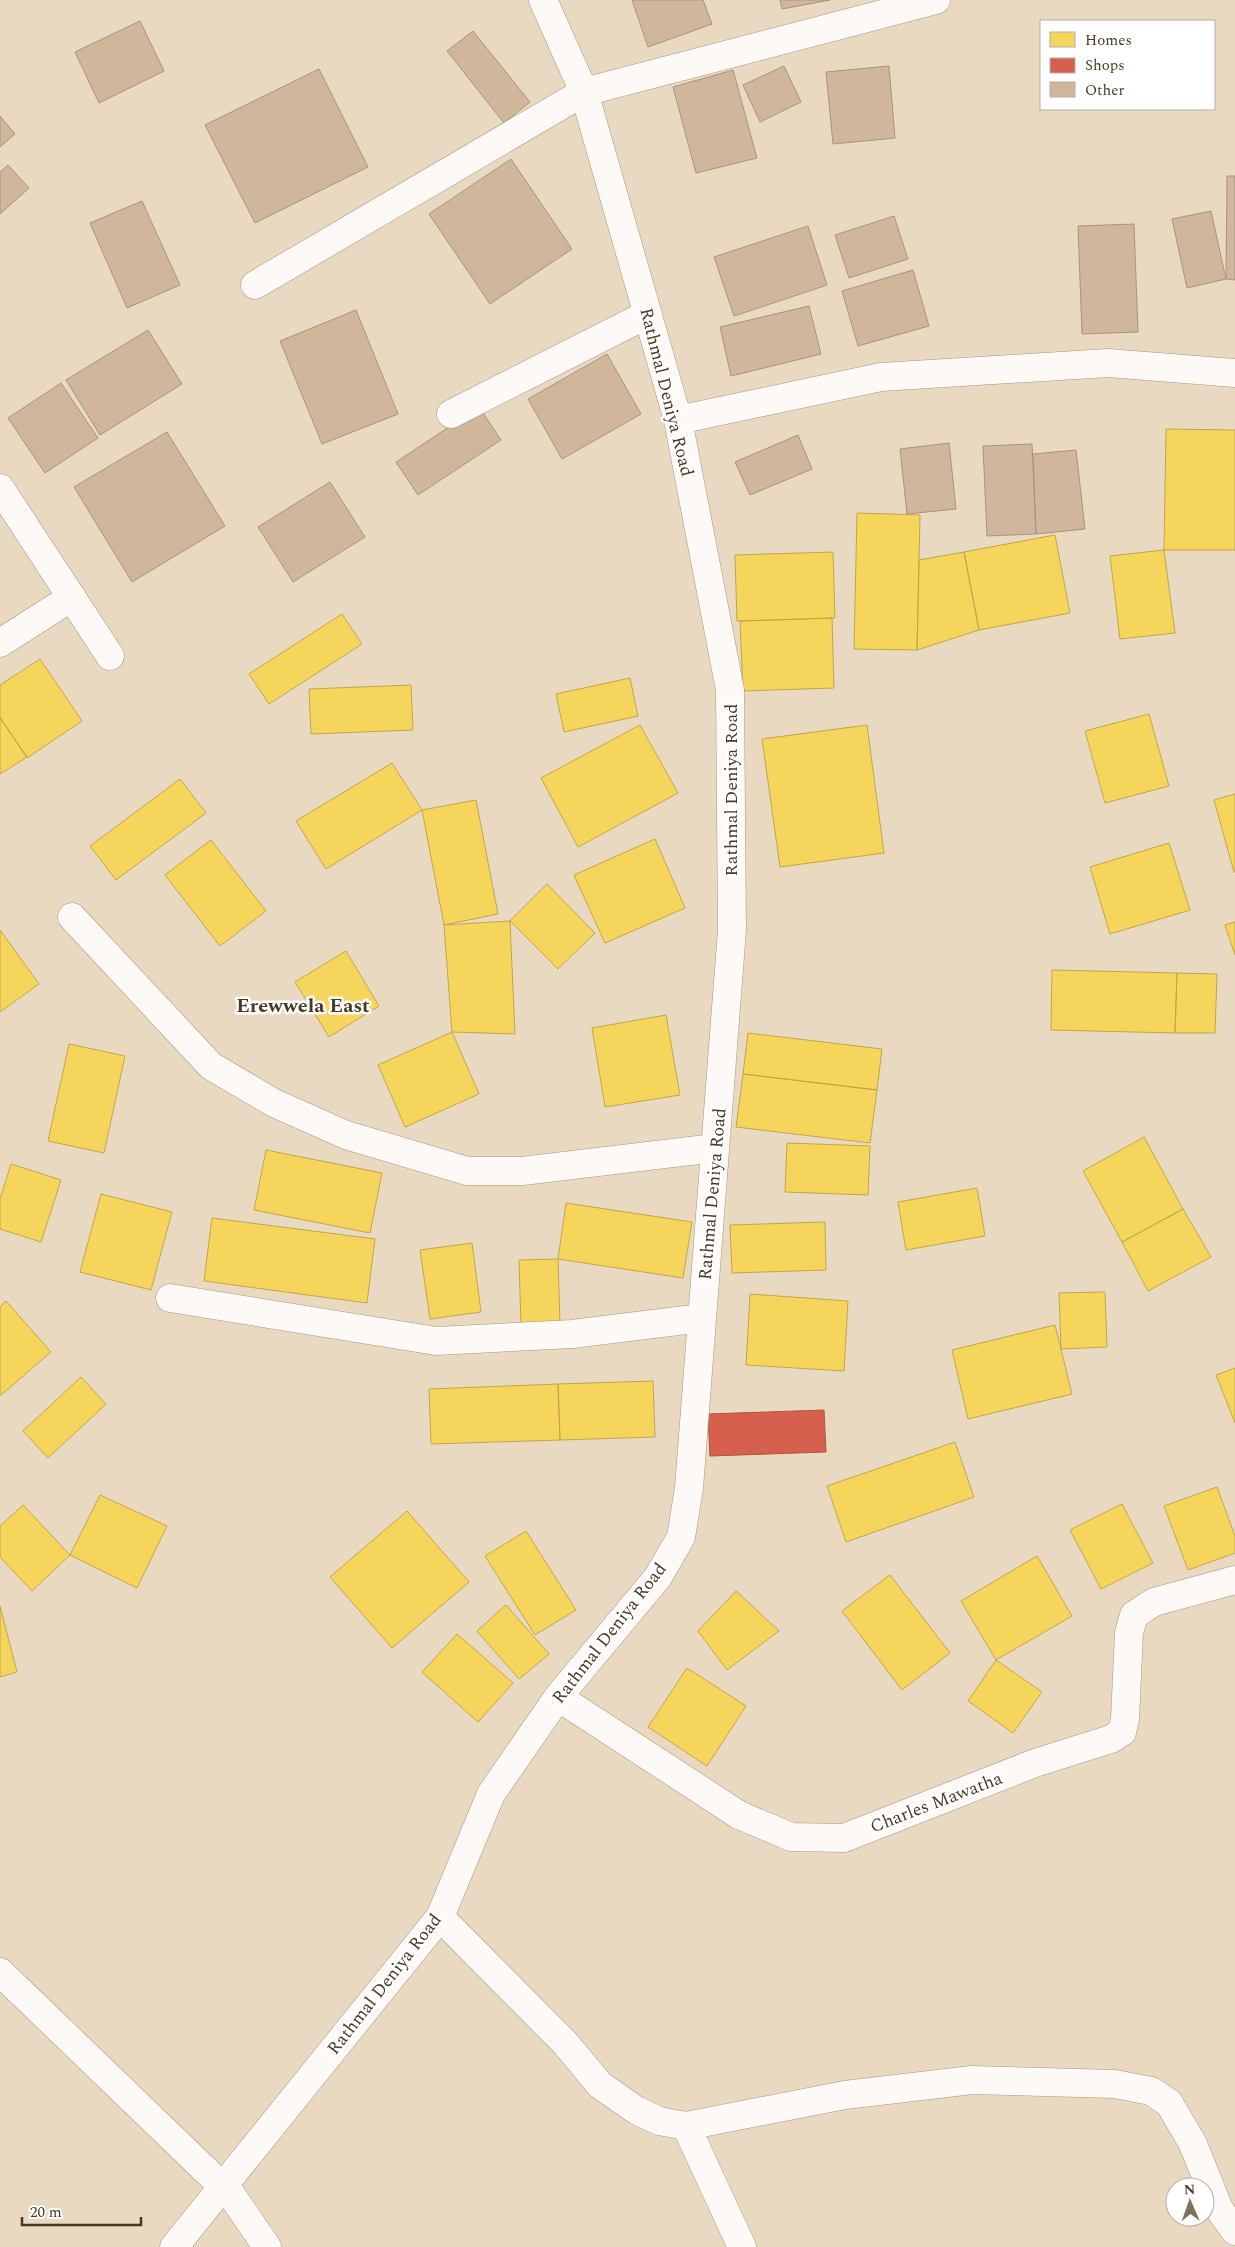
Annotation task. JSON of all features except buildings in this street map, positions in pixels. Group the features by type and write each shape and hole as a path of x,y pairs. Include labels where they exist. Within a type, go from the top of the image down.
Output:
{"street":[{"name":"Rathmal Deniya Road","path":"174,2247 440,1917 491,1794 558,1697 658,1576 681,1537 689,1488 732,930 730,690 678,420 584,92 543,0"},
{"path":"255,284 584,92 936,0"},
{"path":"451,414 648,314"},
{"path":"678,420 881,377 1108,363 1235,373"},
{"path":"0,488 110,656"},
{"path":"0,643 72,597"},
{"path":"72,917 211,1066 274,1104 346,1135 467,1171 522,1171 716,1148"},
{"path":"170,1298 436,1341 572,1334 702,1318"},
{"name":"Charles Mawatha","path":"558,1697 739,1815 791,1837 844,1838 1035,1763 1111,1739 1122,1732 1125,1719 1129,1633 1134,1615 1154,1602 1235,1580"},
{"path":"440,1917 566,2044 600,2085 636,2110 659,2120 686,2126 845,2095 972,2080 1115,2084 1152,2091 1169,2103 1193,2144 1229,2236"},
{"path":"0,1972 223,2184 267,2247"},
{"path":"686,2126 742,2247"}],"district":[{"name":"Erewwela East","path":"303,1005"}]}
